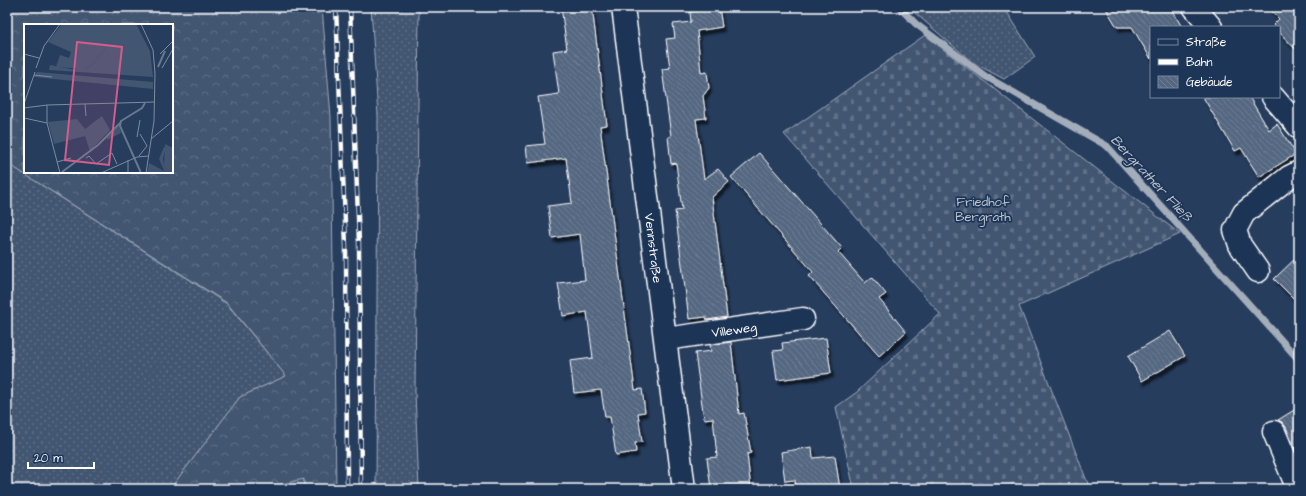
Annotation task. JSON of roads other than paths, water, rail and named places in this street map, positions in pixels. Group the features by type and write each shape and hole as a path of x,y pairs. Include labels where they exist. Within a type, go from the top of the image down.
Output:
{"street":[{"name":"Vennstraße","path":"623,7 684,489"},
{"path":"1194,7 1210,26"},
{"path":"1274,98 1299,127"},
{"path":"1258,271 1240,245 1235,230 1244,212 1289,177 1299,172"},
{"name":"Villeweg","path":"666,339 803,319"},
{"path":"1274,432 1298,489"}],"waterway":[{"name":"Bergrather Fließ","path":"899,7 916,24 985,76 1107,146 1299,360"}],"railway":[{"path":"336,7 346,246 347,489"},
{"path":"350,7 359,243 361,489"}],"park label":[{"name":"Friedhof Bergrath","path":"983,208"}]}
